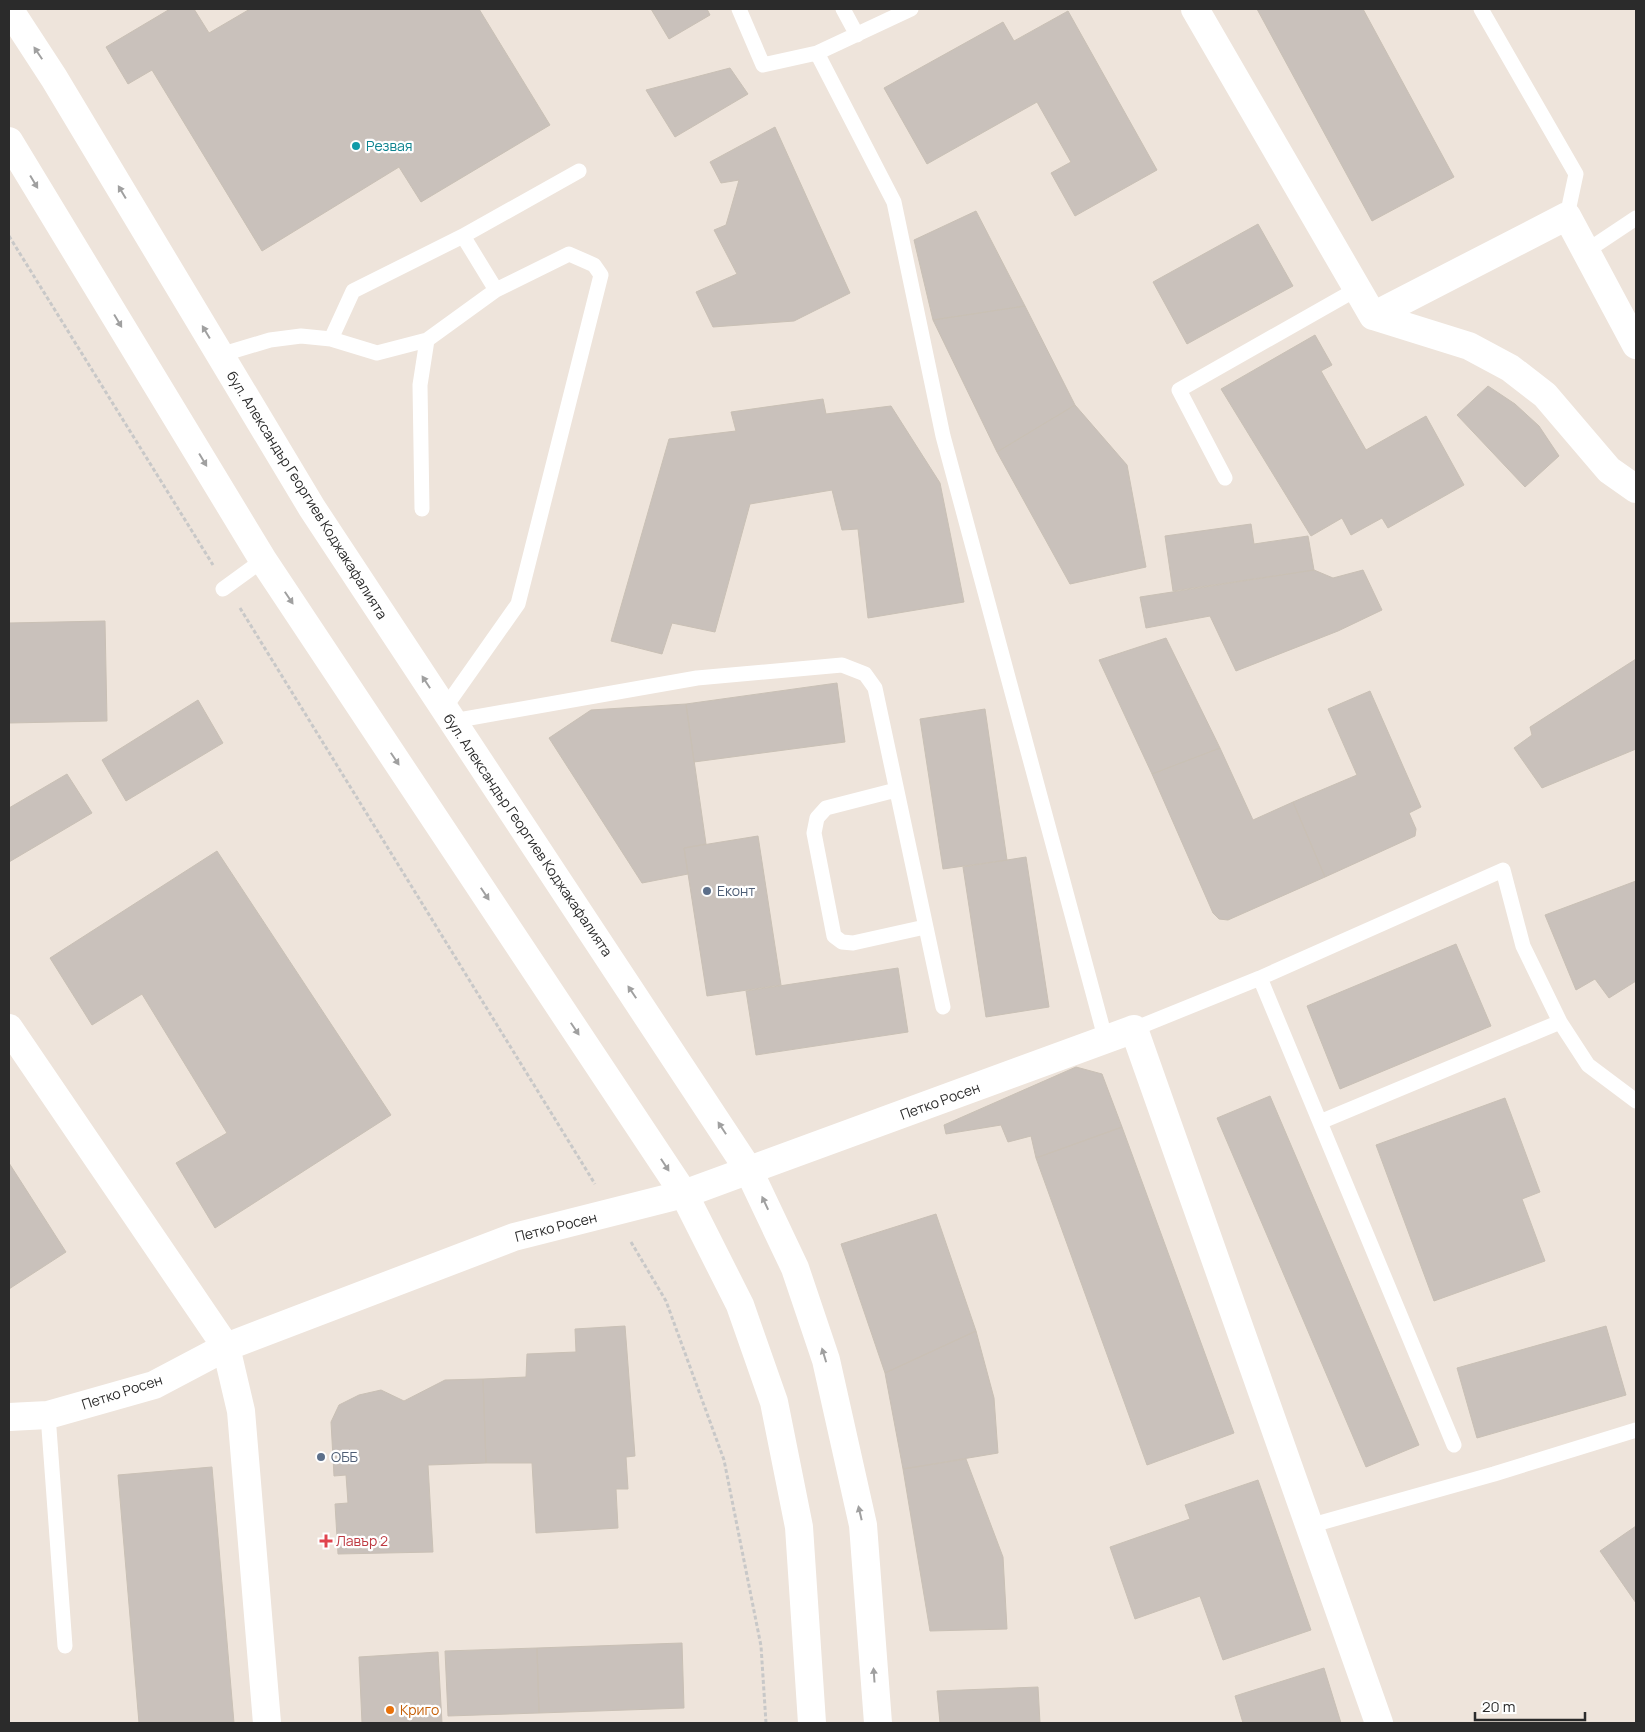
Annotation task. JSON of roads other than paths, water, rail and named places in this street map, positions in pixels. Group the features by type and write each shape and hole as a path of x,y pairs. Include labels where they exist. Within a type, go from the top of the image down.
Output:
{"street":[{"name":"бул. Александър Георгиев Коджакафалията","path":"9,9 54,78 312,508 748,1169 795,1268 826,1360 863,1525 878,1723"},
{"path":"1195,9 1373,316 1469,346 1510,368 1545,395 1609,470 1636,490"},
{"path":"12,152 263,560 684,1194 740,1305 774,1402 799,1527 812,1723"},
{"path":"1373,316 1567,216 1636,345"},
{"path":"9,1028 226,1347 241,1411 267,1723"},
{"path":"1134,1029 1379,1723"},
{"name":"Петко Росен","path":"9,1417 48,1415 154,1385 226,1347 514,1237 684,1194 748,1169 1106,1041 1134,1029"}],"lane":[{"path":"739,9 763,65 817,53 911,9"},
{"path":"843,9 857,35"},
{"path":"1481,9 1576,174 1567,216"},
{"path":"817,53 894,202 943,436 1106,1041"},
{"path":"331,339 353,291 463,236 579,171"},
{"path":"1585,252 1636,218"},
{"path":"463,236 496,290"},
{"path":"220,355 270,340 301,336 331,339 377,353 427,340 496,290 569,254 594,265 602,276 518,604 448,715"},
{"path":"1225,478 1179,390 1357,289"},
{"path":"422,510 420,385 427,340"},
{"path":"225,588 263,560"},
{"path":"448,715 697,678 842,665 865,674 875,688 943,1007"},
{"path":"896,790 826,808 817,818 814,833 834,936 842,942 853,943 925,926"},
{"path":"1134,1029 1260,978 1503,870 1524,946 1560,1022 1588,1064 1636,1101"},
{"path":"1260,978 1454,1445"},
{"path":"1320,1122 1560,1022"},
{"path":"48,1415 65,1646"},
{"path":"1309,1526 1494,1474 1636,1430"}],"place":[{"name":"Резвая","path":"356,146"},
{"name":"Еконт","path":"707,891"},
{"name":"ОББ","path":"321,1457"},
{"name":"Лавър 2","path":"326,1541"},
{"name":"Криго","path":"390,1710"}]}
